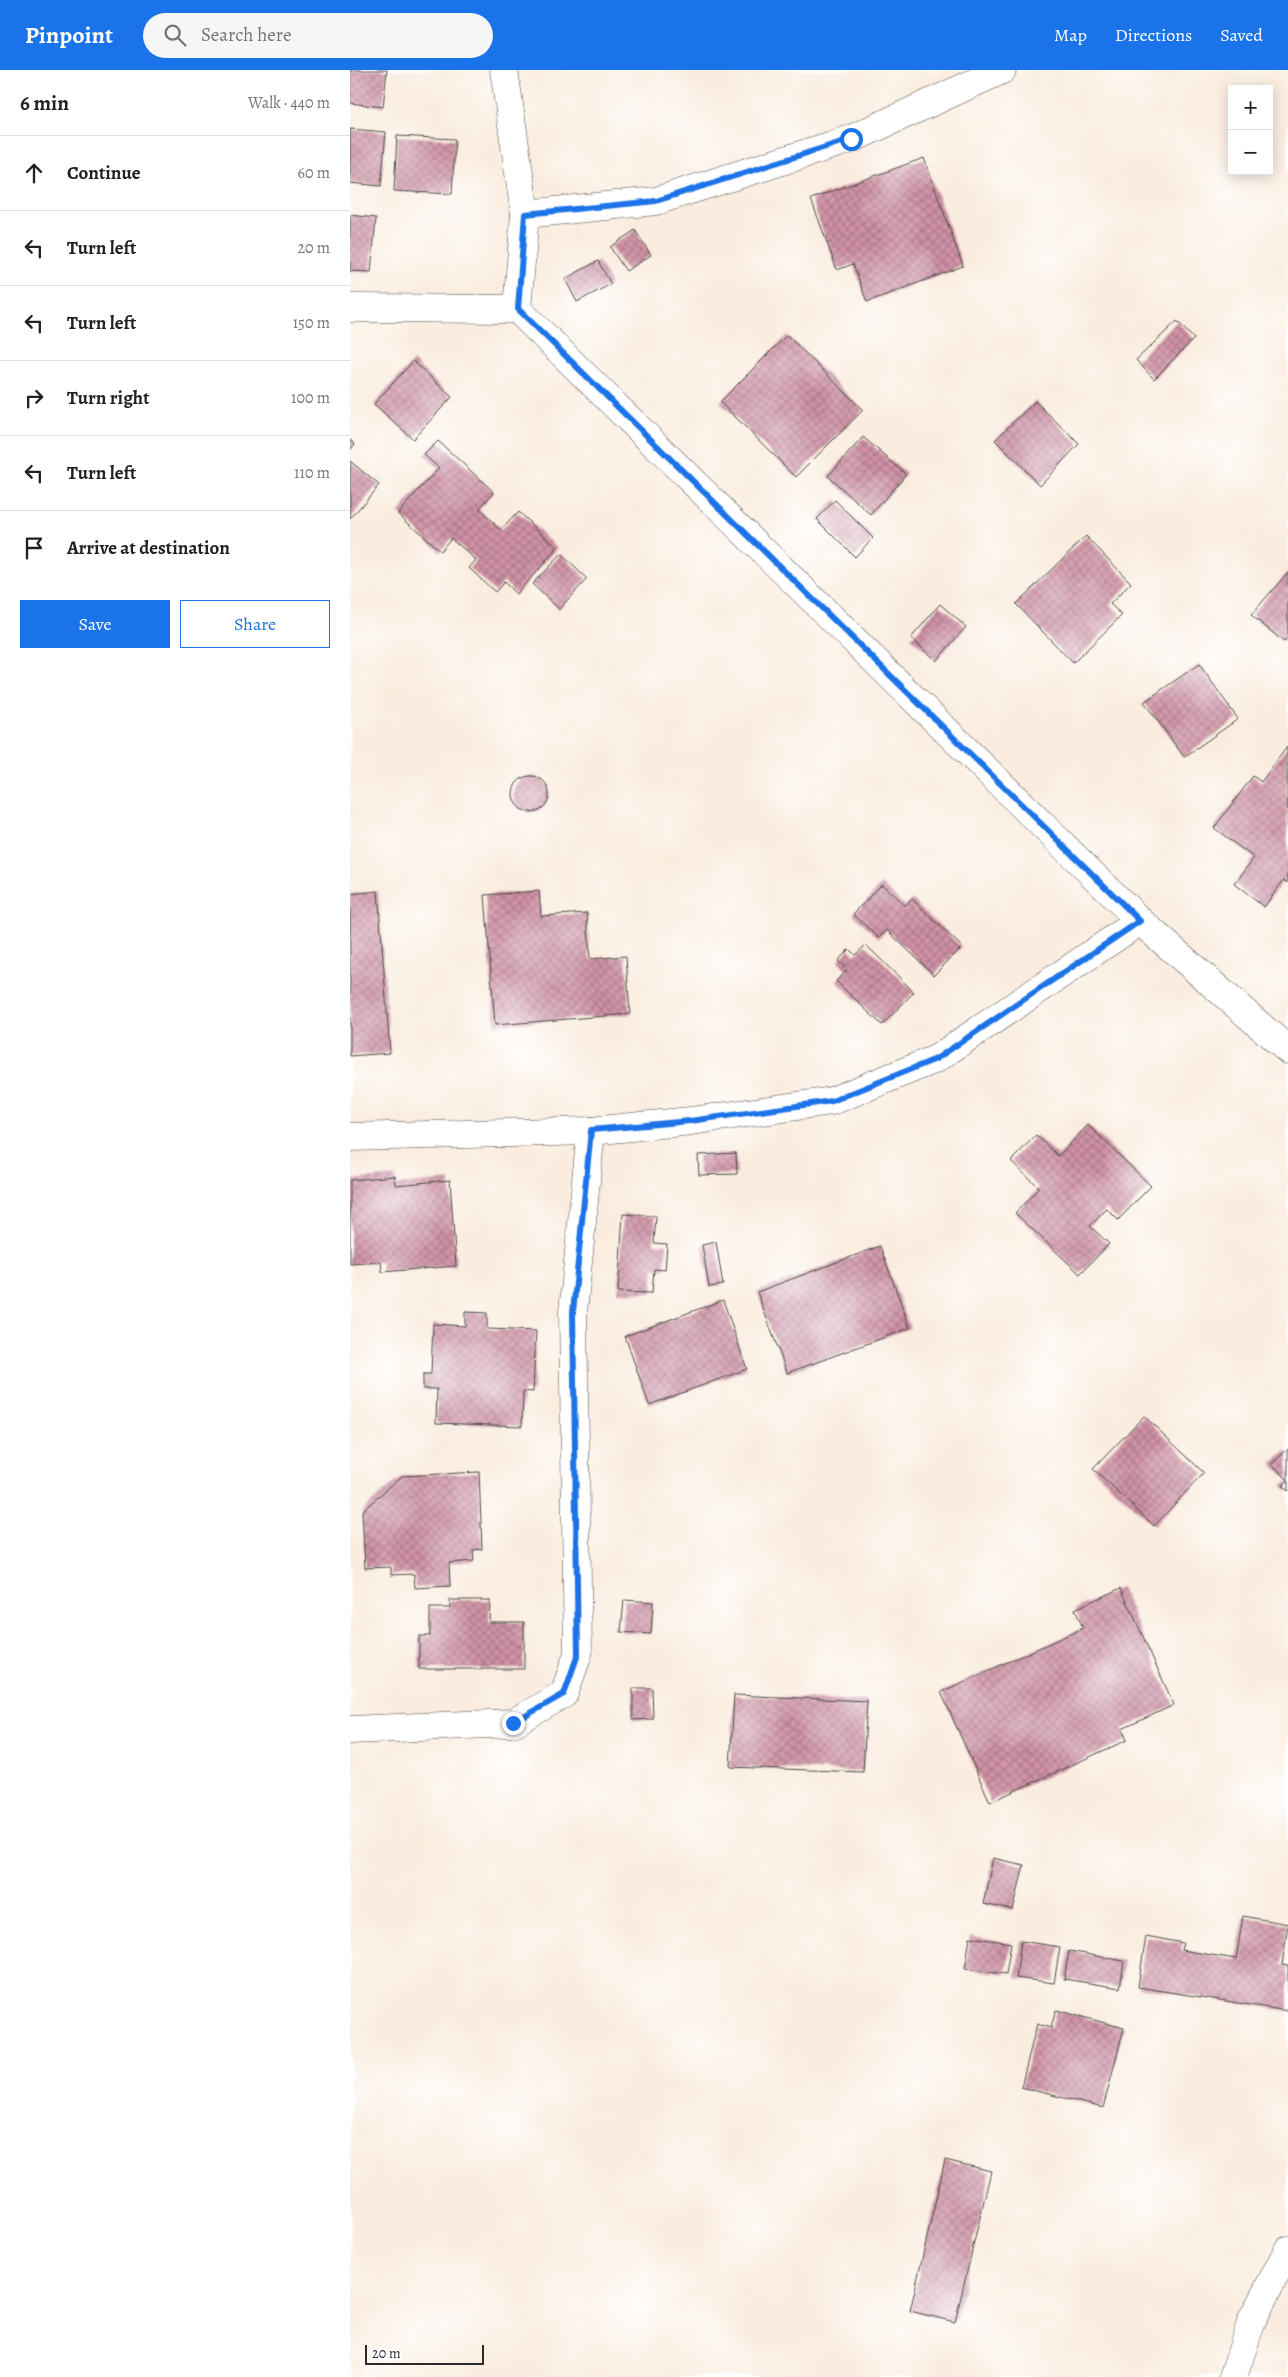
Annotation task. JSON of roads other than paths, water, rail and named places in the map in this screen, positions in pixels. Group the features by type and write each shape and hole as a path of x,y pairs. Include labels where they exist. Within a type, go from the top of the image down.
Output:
{"street":[{"path":"504,70 525,214 518,309"},
{"path":"525,214 656,201 851,139 1002,70"},
{"path":"350,308 518,309 1140,921 1288,1049"},
{"path":"350,1137 591,1130 690,1121 832,1101 936,1059 1140,921"},
{"path":"350,1730 513,1723 564,1694 578,1654 573,1312 591,1130"},
{"path":"1233,2377 1252,2320 1286,2259"}]}
